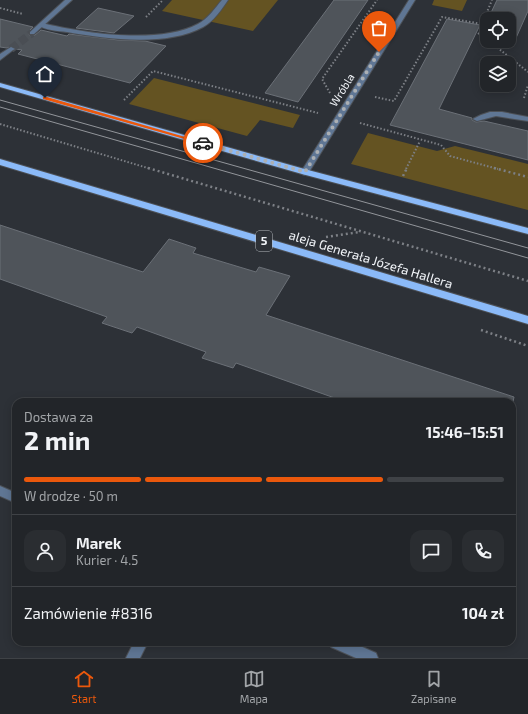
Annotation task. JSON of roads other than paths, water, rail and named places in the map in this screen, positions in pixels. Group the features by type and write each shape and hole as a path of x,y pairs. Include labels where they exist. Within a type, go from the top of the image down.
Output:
{"main road":[{"path":"0,85 305,172 528,231"},
{"name":"aleja Generała Józefa Hallera","path":"0,162 528,320"}],"street":[{"path":"32,33 69,0"},
{"path":"41,25 68,31 126,36 160,36 179,34 202,24 225,0"},
{"name":"Wróbla","path":"305,172 412,0"},
{"path":"0,58 11,49"},
{"path":"477,119 493,113 500,113 528,120"},
{"path":"0,491 12,496"},
{"path":"132,658 139,646"},
{"path":"345,646 371,658"}],"tunnel":[{"path":"11,49 32,33"}],"tram line":[{"path":"0,100 528,248"},
{"path":"0,107 528,258"}]}
